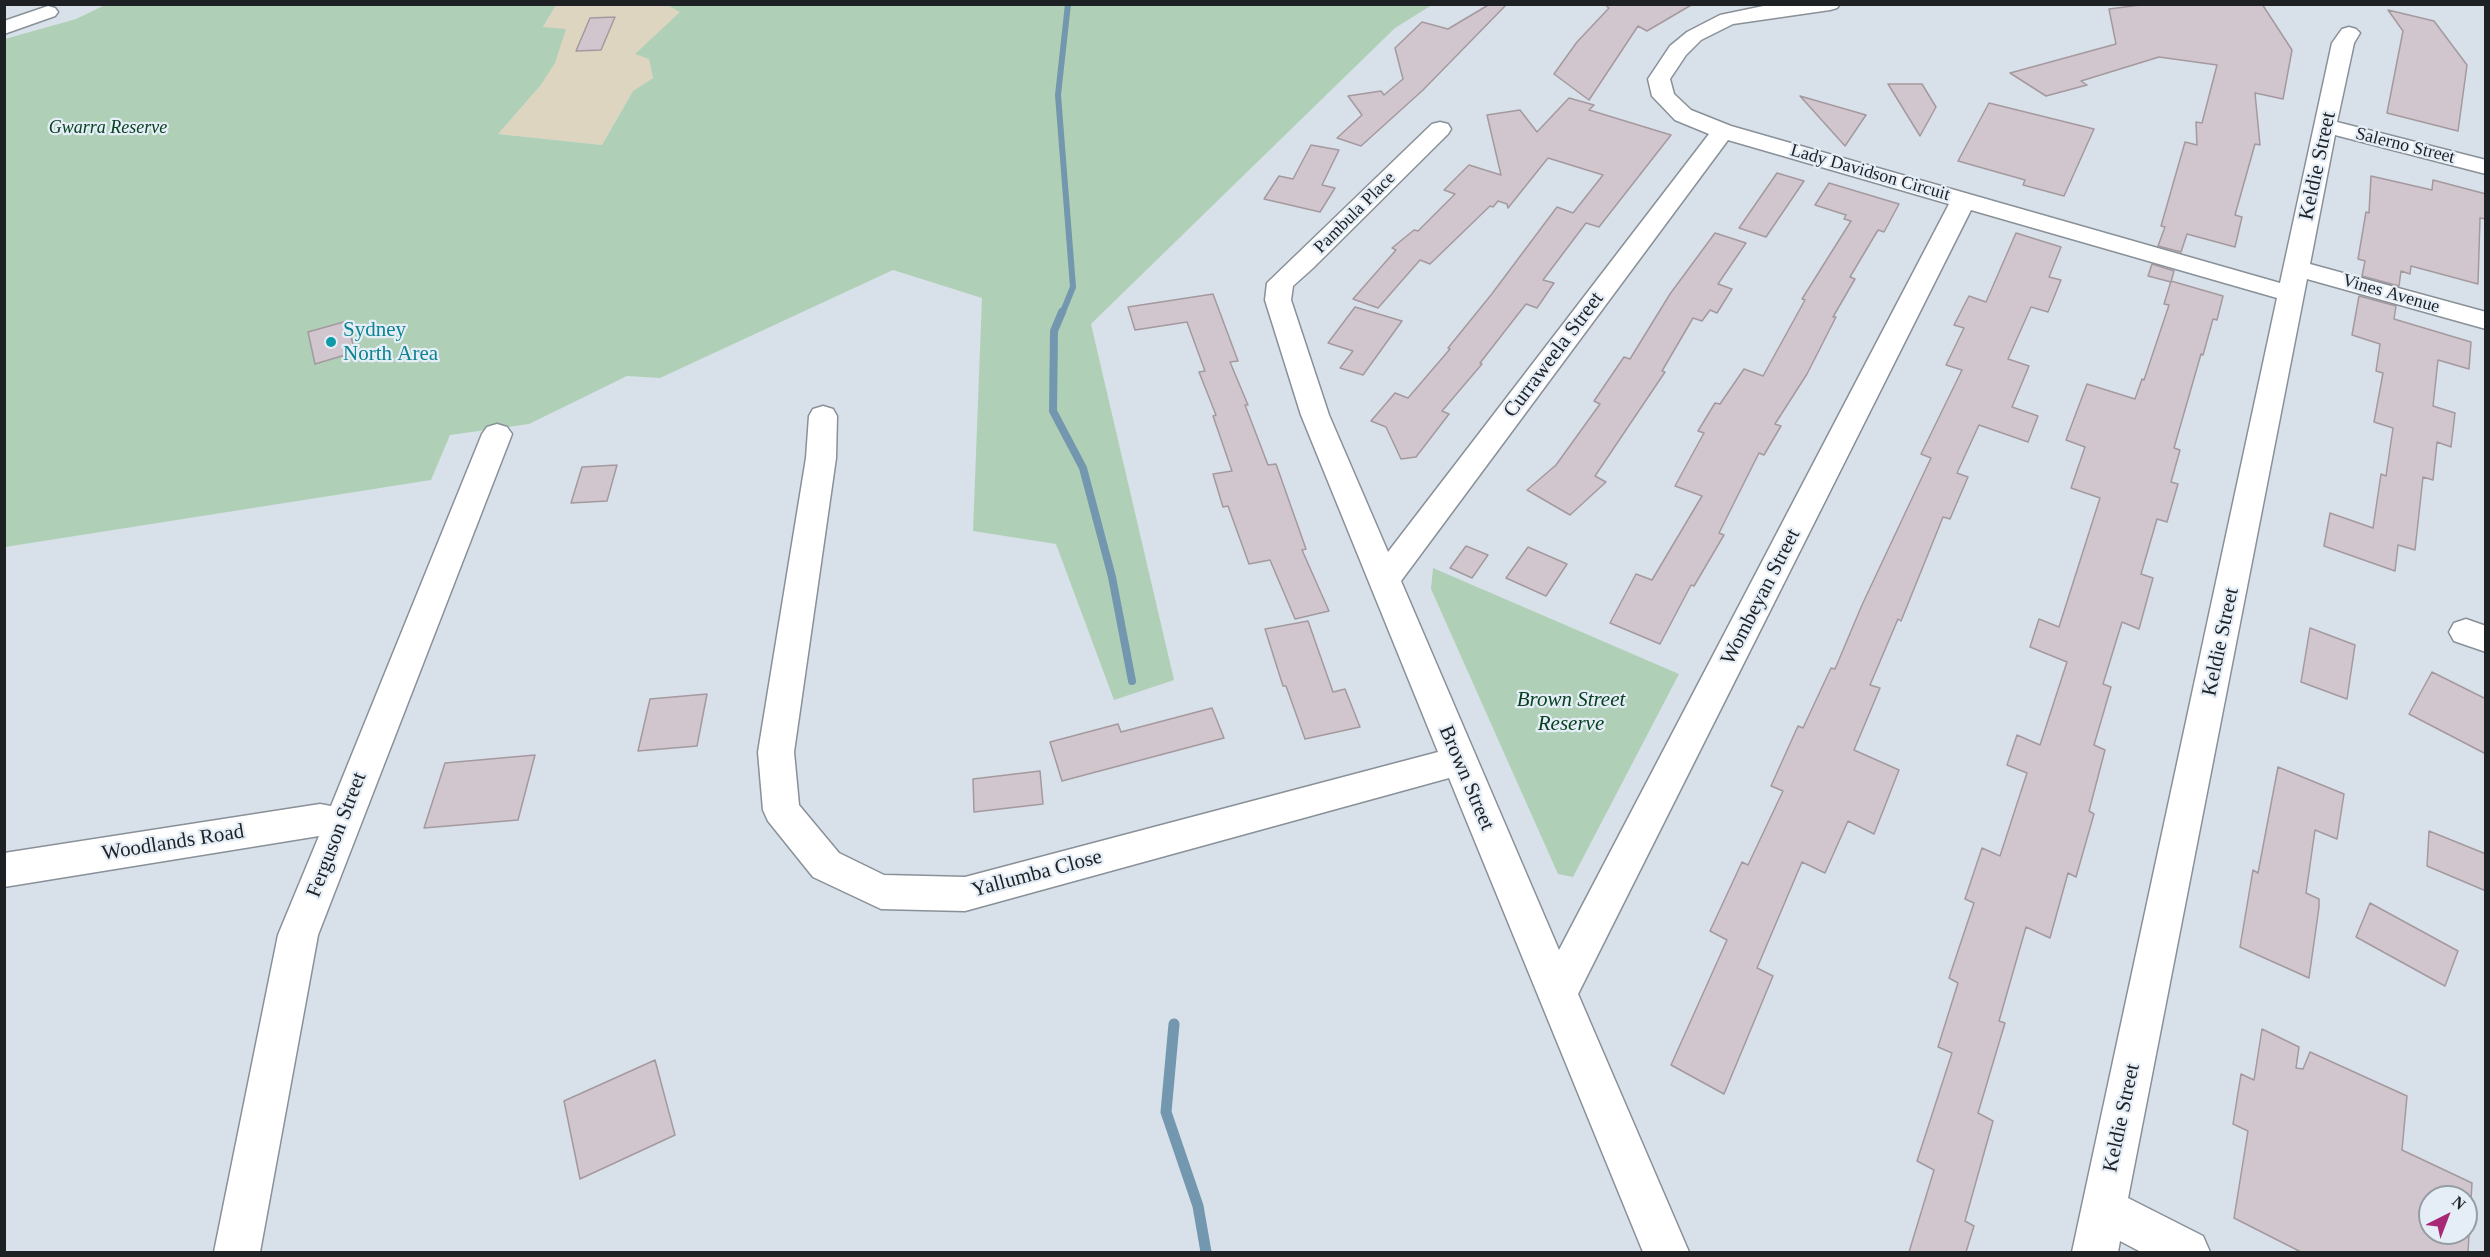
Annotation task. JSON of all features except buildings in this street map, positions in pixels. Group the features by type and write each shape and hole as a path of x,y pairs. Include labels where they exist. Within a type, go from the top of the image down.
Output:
{"street":[{"name":"Lady Davidson Circuit","path":"1830,4 1726,19 1694,36 1678,51 1659,79 1663,96 1683,115 1723,131 1964,200 2294,281"},
{"path":"4,28 48,12"},
{"name":"Keldie Street","path":"2095,1252 2325,126 2343,44 2349,33"},
{"name":"Salerno Street","path":"2325,126 2486,167"},
{"name":"Pambula Place","path":"1278,300 1280,282 1304,264 1440,129"},
{"name":"Curraweela Street","path":"1384,580 1723,131"},
{"name":"Wombeyan Street","path":"1557,995 1964,200"},
{"name":"Vines Avenue","path":"2294,281 2486,321"},
{"name":"Brown Street","path":"1278,300 1315,415 1666,1252"},
{"name":"Yallumba Close","path":"823,416 821,458 776,752 781,810 826,866 881,892 965,894 1459,761"},
{"name":"Ferguson Street","path":"237,1252 298,935 497,434"},
{"name":"Woodlands Road","path":"4,870 320,820 341,823"},
{"path":"2104,1209 2187,1252"}],"shaded area":[{"path":"556,5 667,5 681,12 636,54 649,58 653,78 633,91 602,145 498,134 540,86 543,28"}],"green space":[{"name":"Gwarra Reserve","path":"105,5 556,5 543,27 566,29 555,63 540,86 498,134 602,145 633,91 653,78 649,59 635,54 680,12 667,5 1432,5 1395,28 1091,324 1174,680 1114,700 1056,544 973,531 982,298 893,270 660,378 627,376 529,424 450,435 431,480 5,547 5,39 76,19"},
{"name":"Brown Street Reserve","path":"1433,568 1679,674 1573,877 1558,874 1431,589"}],"waterway":[{"path":"1062,314 1073,287 1058,95 1068,4"},
{"path":"1062,312 1054,331 1053,411 1083,468 1112,577 1132,681"},
{"path":"1174,1024 1166,1112 1198,1206 1206,1252"}],"place":[{"name":"Sydney North Area","path":"331,342"}]}
